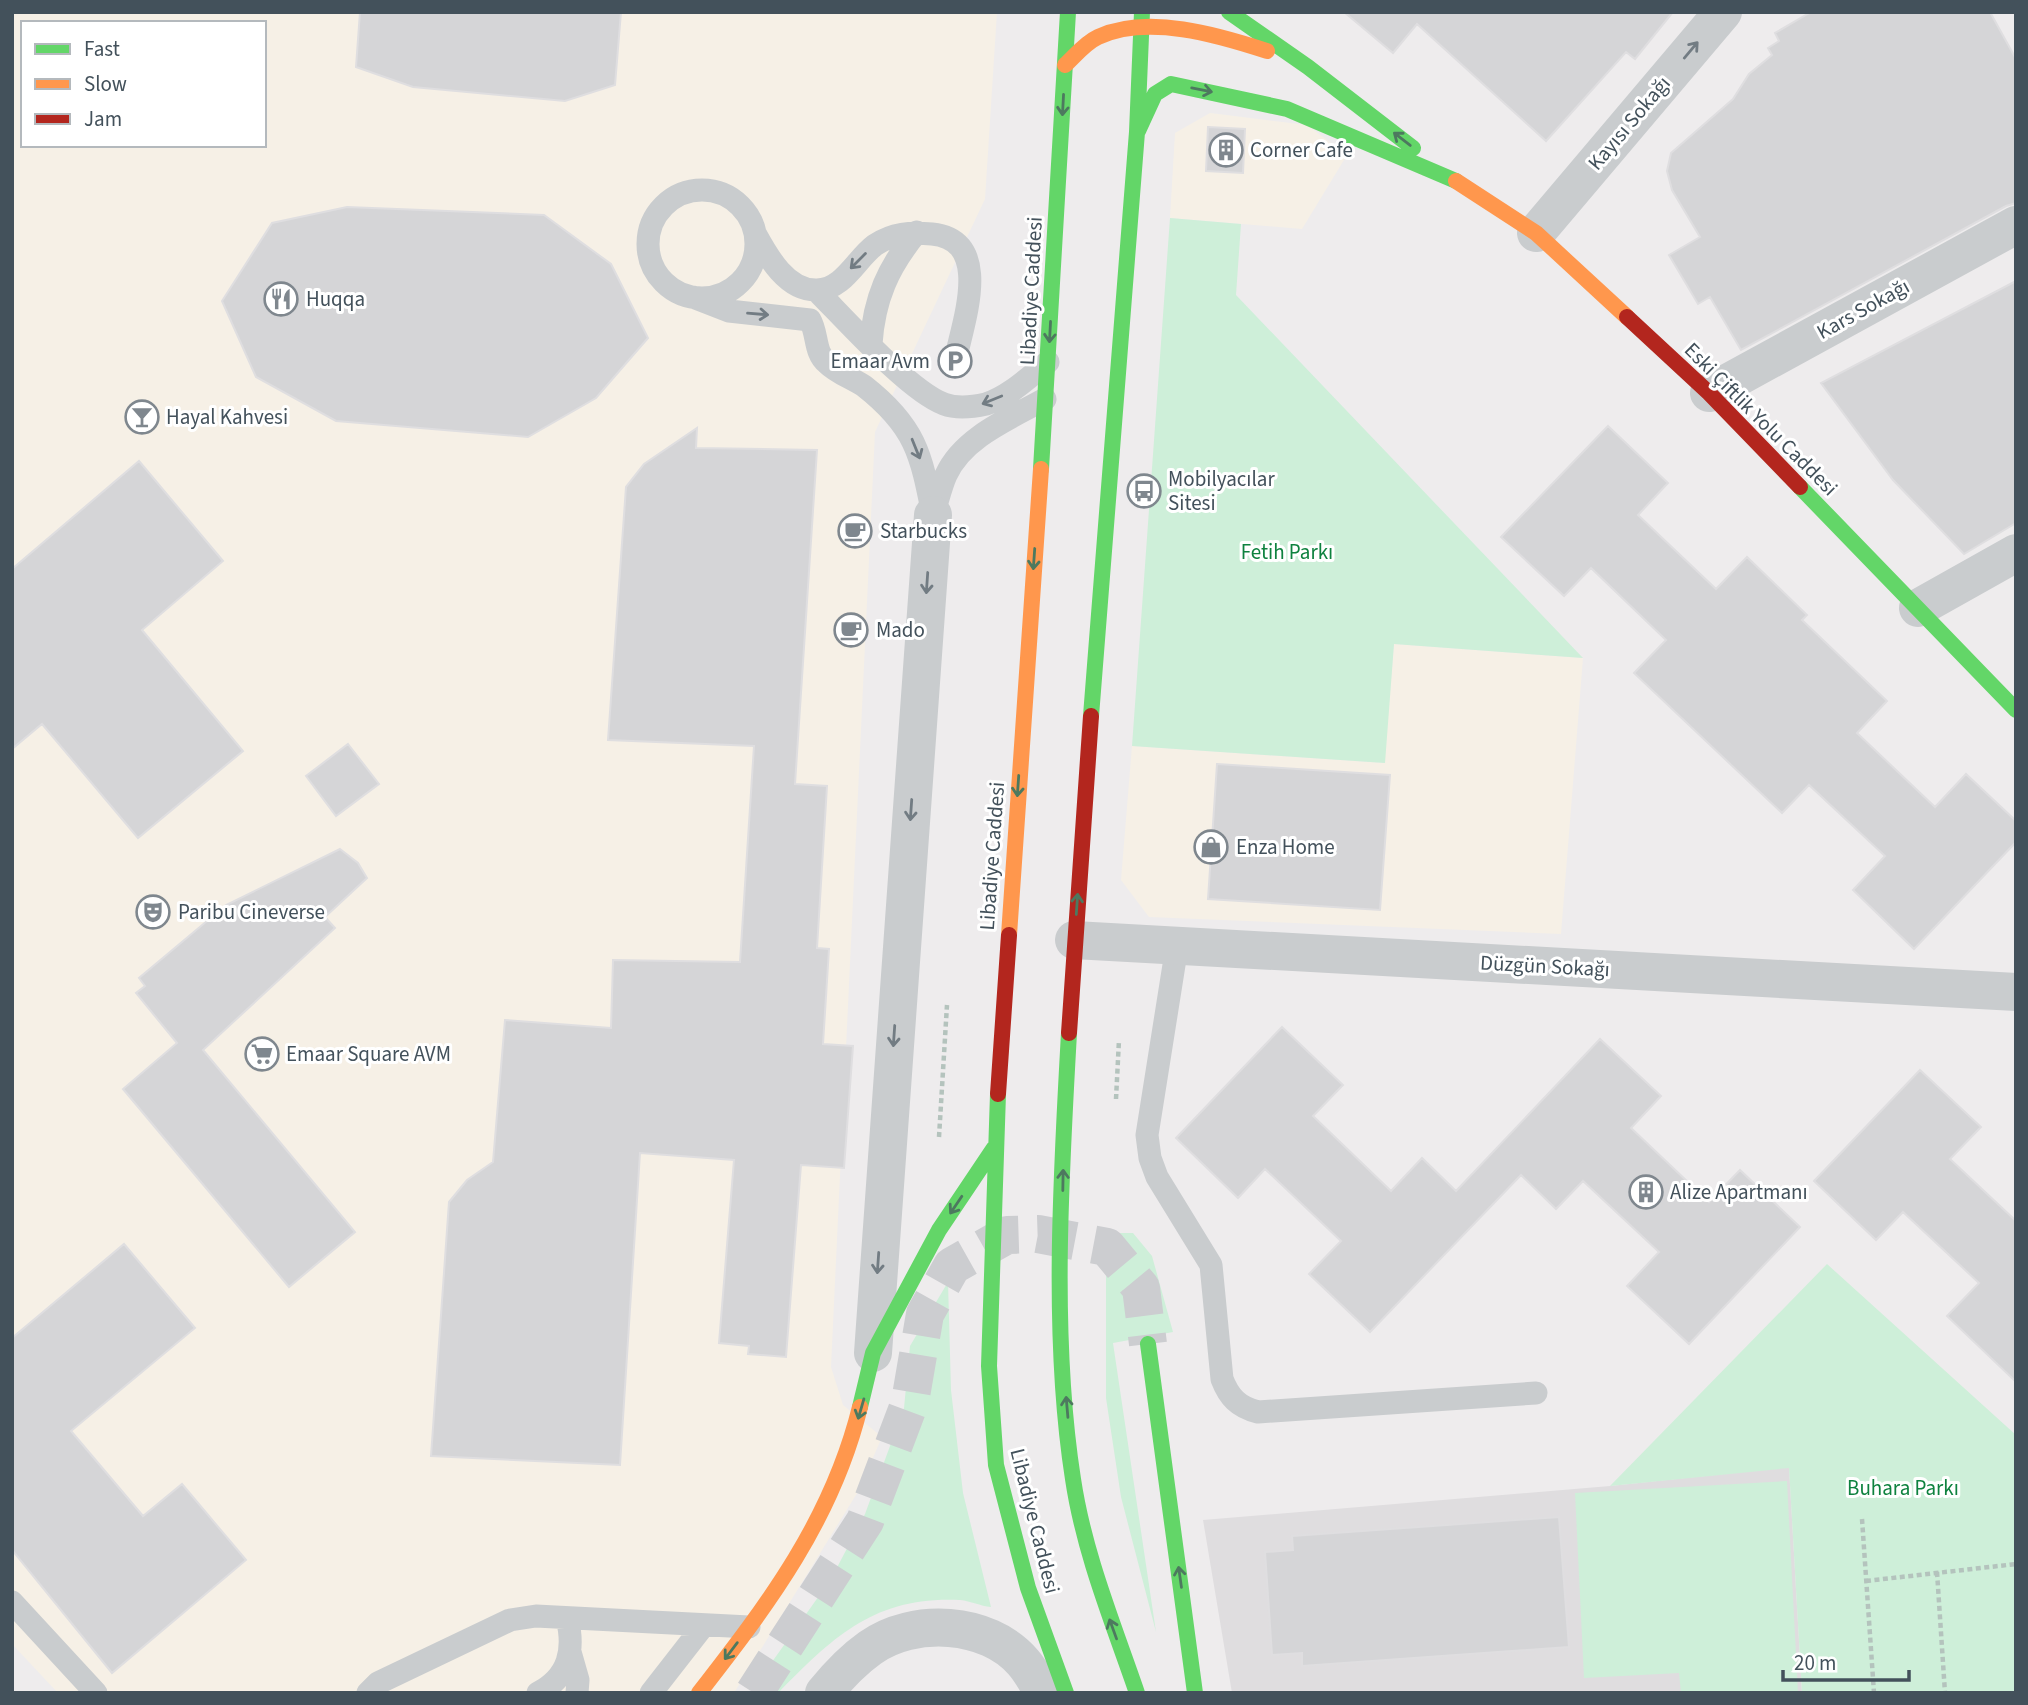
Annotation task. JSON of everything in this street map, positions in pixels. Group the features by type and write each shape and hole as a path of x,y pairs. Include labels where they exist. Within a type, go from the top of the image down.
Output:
{"main road":[{"name":"Libadiye Caddesi","path":"1066,1693 1028,1588 996,1465 989,1366 994,1148 1048,362 1068,12"},
{"path":"1077,12 1082,23 1126,58 1171,84 1287,109 1456,181"},
{"path":"1229,12 1308,66 1456,181"},
{"path":"1065,65 1098,36 1142,20 1234,39 1308,66"},
{"path":"1137,1693 1091,1560 1072,1466 1061,1335 1063,1142 1074,940 1138,132 1126,58 1142,20"},
{"path":"1138,132 1155,94 1171,84"},
{"name":"Eski Çiftlik Yolu Caddesi","path":"1456,181 1536,233 1709,393 2016,710"},
{"path":"699,1693 749,1628 805,1546 848,1454 873,1353 939,1230 994,1148"},
{"path":"1148,1344 1195,1693"}],"street":[{"name":"Kayısı Sokağı","path":"1536,233 1723,12"},
{"name":"Kars Sokağı","path":"1709,393 2016,225"},
{"path":"873,1353 933,515"},
{"path":"1918,608 2016,553"},
{"name":"Düzgün Sokağı","path":"1074,940 2016,992"},
{"path":"824,1693 871,1647 901,1633 933,1628 968,1630 996,1641 1022,1660 1044,1693"}],"lane":[{"path":"933,515 924,468 902,419 858,383 826,363 817,347 817,331 810,320 729,311 676,292 662,280 653,267 648,250 649,233 656,215 669,201 685,192 704,190 722,194 738,203 750,218 773,267 795,282 816,290 914,385 944,404 963,408 987,404 1010,392 1048,362"},
{"path":"871,344 873,312 882,285 897,256 917,232"},
{"path":"816,290 839,283 873,247 892,235 917,232 951,239 962,248 971,278 955,361"},
{"path":"693,297 710,298 740,282 751,269 756,253 756,235"},
{"path":"933,515 946,473 961,452 1001,423 1045,399"},
{"path":"1177,946 1147,1135 1150,1158 1157,1177 1211,1265 1222,1379 1227,1393 1238,1404 1258,1412 1536,1393"},
{"path":"12,1602 96,1693"},
{"path":"368,1693 377,1683 510,1620 536,1616 749,1628"},
{"path":"567,1618 570,1652 578,1680 577,1693"},
{"path":"651,1693 704,1625"},
{"path":"538,1693 551,1686 565,1670 570,1652"}],"path":[{"path":"939,1137 947,1005"},
{"path":"1116,1112 1119,1040"},
{"path":"1862,1519 1874,1693"},
{"path":"1866,1581 2016,1564"},
{"path":"1937,1572 1945,1693"}],"shaded area":[{"name":"Emaar Square AVM","path":"12,12 997,12 985,199 875,432 831,1367 843,1405 882,1437 859,1490 734,1693 58,1693 12,1644"},
{"path":"1210,113 1307,125 1347,155 1302,229 1170,218 1175,133"},
{"path":"1394,644 1583,658 1561,934 1149,917 1121,880 1132,746 1384,763"},
{"path":"1789,1467 1802,1693 1232,1693 1203,1520 1610,1486"}],"green space":[{"name":"Fetih Parkı","path":"1170,218 1241,224 1236,295 1583,658 1394,644 1385,763 1132,746"},
{"path":"1106,1233 1133,1233 1152,1256 1173,1332 1113,1343 1156,1632 1121,1497 1106,1398"},
{"name":"Buhara Parkı","path":"1827,1264 2016,1435 2016,1693 1802,1693 1789,1468 1610,1486"},
{"path":"948,1282 951,1390 963,1493 991,1607 960,1600 930,1601 904,1605 880,1613 838,1637 778,1693 750,1693 831,1579 865,1514 904,1408 910,1346"},
{"path":"1787,1481 1798,1693 1681,1693 1679,1673 1584,1678 1575,1493"}],"building":[{"path":"360,12 621,12 615,85 565,101 413,87 356,67"},
{"path":"1344,12 1673,12 1635,59 1626,52 1546,141 1417,24 1393,53"},
{"path":"1811,12 1990,12 2016,59 2016,203 1741,350 1710,297 1698,304 1669,255 1700,237 1672,190 1667,171 1671,153 1733,99 1749,74 1772,55 1768,48 1779,41 1775,33"},
{"name":"Corner Cafe","path":"1208,127 1245,129 1243,173 1206,171"},
{"path":"347,207 544,215 611,264 648,338 596,398 528,437 336,421 256,377 222,301 272,223"},
{"path":"2016,281 2016,523 1964,554 1893,480 1821,383"},
{"path":"1608,426 1668,483 1638,515 1716,589 1747,557 1807,615 1802,620 1887,701 1857,733 1935,807 1966,774 2016,821 2016,842 1914,949 1853,890 1885,856 1809,785 1782,813 1634,673 1666,640 1591,568 1564,596 1501,537"},
{"path":"697,428 696,448 817,450 795,784 827,786 817,948 829,949 823,1044 853,1046 844,1168 801,1165 786,1357 748,1354 749,1346 719,1343 734,1160 640,1153 620,1465 431,1456 449,1202 467,1180 493,1162 505,1020 611,1028 613,960 740,962 754,746 608,740 626,487 644,464"},
{"path":"139,461 223,561 142,630 243,751 138,838 42,724 12,749 12,569"},
{"path":"348,744 379,784 336,816 306,776"},
{"path":"1217,764 1390,775 1380,910 1208,899"},
{"path":"340,849 358,863 367,878 325,917 335,928 203,1050 355,1232 289,1287 123,1089 177,1043 136,993 145,986 139,978 226,905"},
{"path":"1282,1027 1343,1085 1313,1116 1391,1191 1422,1158 1456,1191 1600,1039 1661,1096 1631,1128 1709,1202 1740,1170 1800,1227 1689,1344 1627,1286 1659,1252 1583,1181 1556,1209 1521,1175 1370,1332 1309,1274 1341,1241 1265,1169 1238,1198 1176,1138"},
{"path":"1920,1070 1981,1127 1950,1159 2016,1221 2016,1382 1947,1316 1979,1283 1903,1212 1876,1240 1814,1181"},
{"path":"124,1244 195,1328 71,1431 143,1516 182,1484 246,1560 112,1673 12,1550 12,1338"},
{"path":"1559,1517 1569,1647 1302,1666 1302,1653 1272,1655 1265,1552 1293,1550 1292,1536"}],"tunnel":[{"path":"754,1693 865,1521 910,1402 925,1314 952,1266 1007,1235 1038,1234 1107,1247 1141,1288 1148,1344"}],"traffic: fast":[{"path":"1041,469 1068,12"},
{"path":"1091,716 1137,132 1142,12"},
{"path":"1229,12 1308,67 1413,148"},
{"path":"1138,131 1155,94 1171,84 1287,109 1456,181"},
{"path":"1800,487 2016,710"},
{"path":"1069,1033 1060,1257 1066,1425 1084,1534 1137,1693"},
{"path":"998,1094 989,1366 996,1465 1028,1588 1066,1693"},
{"path":"860,1407 873,1353 939,1230 994,1148"},
{"path":"1148,1344 1195,1693"}],"traffic: slow":[{"path":"1065,65 1084,46 1098,37 1139,27 1205,33 1267,51"},
{"path":"1456,181 1536,233 1627,317"},
{"path":"1009,935 1041,469"},
{"path":"699,1693 750,1626 795,1559 833,1487 860,1407"}],"traffic: jam":[{"path":"1627,317 1709,393 1800,487"},
{"path":"1069,1033 1091,716"},
{"path":"998,1094 1009,935"}],"place":[{"name":"Corner Cafe","path":"1226,150"},
{"name":"Huqqa","path":"281,299"},
{"name":"Emaar Avm","path":"955,361"},
{"name":"Hayal Kahvesi","path":"142,417"},
{"name":"Mobilyacılar Sitesi","path":"1144,491"},
{"name":"Starbucks","path":"855,531"},
{"name":"Mado","path":"851,630"},
{"name":"Enza Home","path":"1211,847"},
{"name":"Paribu Cineverse","path":"153,912"},
{"name":"Emaar Square AVM","path":"262,1054"},
{"name":"Alize Apartmanı","path":"1646,1192"}]}
